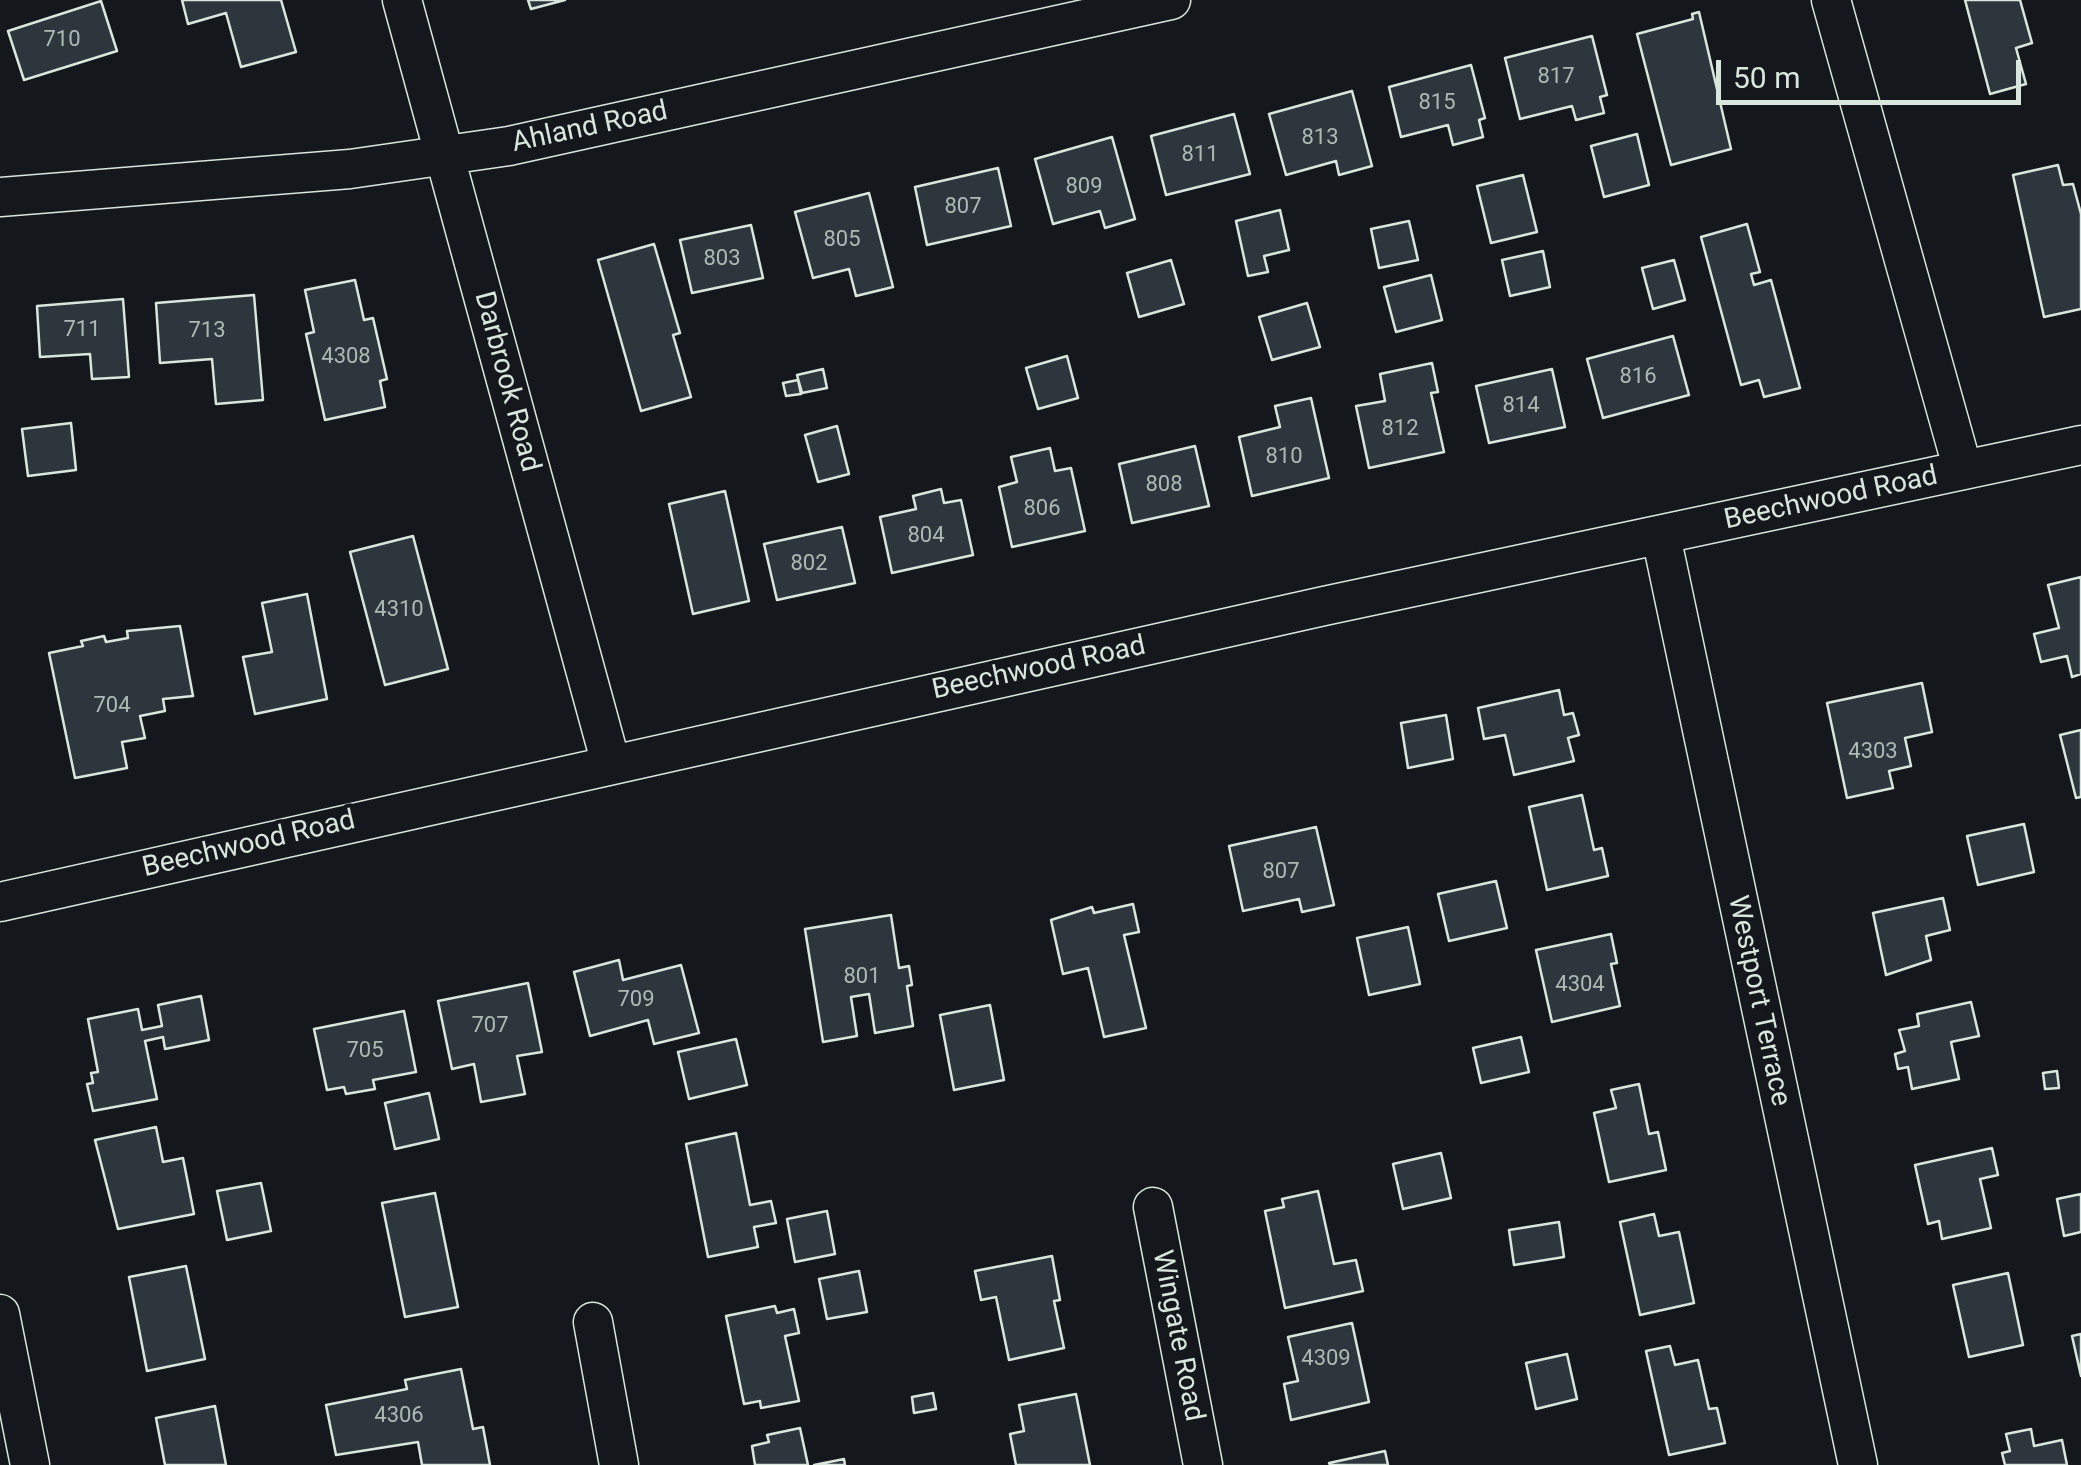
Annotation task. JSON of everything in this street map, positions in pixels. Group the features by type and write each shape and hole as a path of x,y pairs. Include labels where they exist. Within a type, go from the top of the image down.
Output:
{"street":[{"name":"Darbrook Road","path":"402,0 611,764"},
{"name":"Ahland Road","path":"0,196 350,169 509,146 1171,0"},
{"path":"1830,0 1963,470"},
{"name":"Beechwood Road","path":"0,902 611,764 2081,445"},
{"name":"Westport Terrace","path":"1661,536 1858,1465"},
{"name":"Wingate Road","path":"1153,1207 1203,1465"},
{"path":"0,1314 30,1465"},
{"path":"593,1322 618,1465"}],"building":[{"path":"182,0 281,0 296,52 241,67 226,13 188,24"},
{"path":"528,0 565,0 531,9"},
{"path":"1965,0 2020,0 2032,43 2016,48 2026,84 1990,94"},
{"path":"101,1 117,51 24,80 8,31"},
{"path":"1699,12 1731,149 1671,165 1637,34 1693,19 1692,14"},
{"path":"1592,36 1607,95 1600,97 1604,113 1576,120 1572,106 1520,119 1505,58"},
{"path":"1471,65 1485,118 1479,120 1483,137 1453,145 1448,125 1401,137 1389,87"},
{"path":"1352,91 1372,166 1339,175 1336,161 1286,175 1269,114"},
{"path":"1234,114 1250,174 1166,195 1151,136"},
{"path":"1637,134 1649,185 1604,197 1591,146"},
{"path":"1112,137 1135,219 1105,228 1100,211 1053,224 1035,159"},
{"path":"2058,165 2063,185 2073,184 2081,214 2081,309 2044,317 2013,175"},
{"path":"998,168 1011,226 927,245 915,187"},
{"path":"1523,175 1537,232 1491,243 1477,186"},
{"path":"869,193 893,287 856,296 849,269 813,278 795,212"},
{"path":"1280,210 1289,250 1264,256 1268,272 1248,276 1236,221"},
{"path":"1409,221 1418,260 1379,268 1371,229"},
{"path":"1747,224 1760,272 1751,274 1754,285 1771,280 1800,388 1764,397 1759,380 1741,385 1701,237"},
{"path":"751,225 763,278 692,293 680,240"},
{"path":"654,244 680,333 673,335 691,397 641,411 598,260"},
{"path":"1543,251 1550,287 1510,296 1502,260"},
{"path":"1171,260 1184,304 1139,317 1127,273"},
{"path":"1674,260 1685,300 1653,309 1642,268"},
{"path":"1431,275 1442,320 1396,332 1384,287"},
{"path":"355,280 364,320 373,318 387,379 380,381 385,407 325,420 306,334 314,332 305,290"},
{"path":"254,295 263,400 216,404 212,359 160,363 156,303"},
{"path":"123,299 129,377 92,379 90,354 40,357 37,306"},
{"path":"1307,303 1320,347 1272,360 1259,317"},
{"path":"1673,336 1689,395 1603,418 1587,359"},
{"path":"1067,356 1078,398 1038,409 1026,368"},
{"path":"1432,363 1438,392 1431,393 1444,452 1369,468 1356,406 1385,401 1380,374"},
{"path":"823,369 827,388 802,393 797,375"},
{"path":"1552,369 1565,427 1489,443 1476,386"},
{"path":"798,380 801,394 786,396 783,383"},
{"path":"1311,398 1329,478 1252,496 1239,437 1280,427 1275,406"},
{"path":"71,423 76,470 28,476 22,429"},
{"path":"837,426 849,474 818,482 805,435"},
{"path":"1195,446 1209,506 1132,523 1119,464"},
{"path":"1050,448 1055,471 1071,468 1085,531 1012,547 999,487 1017,482 1011,457"},
{"path":"941,489 944,503 961,500 973,555 892,573 880,517 916,509 913,496"},
{"path":"725,491 749,601 693,614 669,504"},
{"path":"842,527 855,583 777,600 764,544"},
{"path":"413,536 448,669 385,685 350,552"},
{"path":"2081,577 2081,674 2072,677 2067,656 2041,662 2034,634 2059,628 2048,585"},
{"path":"307,594 327,699 255,714 243,657 272,652 262,603"},
{"path":"180,626 193,696 163,699 165,711 140,716 145,738 122,742 127,768 75,778 49,653 83,646 81,641 104,636 106,642 128,638 127,631"},
{"path":"1922,683 1932,732 1905,738 1911,766 1889,771 1893,788 1847,798 1827,703"},
{"path":"1559,690 1564,715 1573,713 1579,735 1568,738 1574,761 1514,775 1505,735 1484,739 1478,708"},
{"path":"1446,715 1453,759 1408,768 1401,723"},
{"path":"2081,730 2081,797 2076,798 2060,735"},
{"path":"1582,795 1594,850 1602,848 1608,876 1547,890 1529,807"},
{"path":"2024,824 2034,872 1978,885 1967,836"},
{"path":"1316,827 1334,905 1302,912 1299,899 1243,911 1229,846"},
{"path":"1496,881 1507,928 1449,941 1438,894"},
{"path":"1943,898 1950,930 1926,936 1931,960 1886,975 1873,913"},
{"path":"1133,904 1139,932 1124,935 1146,1028 1104,1037 1088,968 1063,974 1051,920 1092,907 1094,913"},
{"path":"891,915 899,968 909,966 912,985 907,986 913,1026 875,1033 869,994 851,997 857,1036 823,1042 805,929"},
{"path":"1408,927 1420,984 1369,995 1357,938"},
{"path":"1611,934 1617,963 1611,964 1620,1006 1552,1022 1536,950"},
{"path":"619,960 623,980 681,965 699,1033 654,1044 648,1020 590,1036 574,972"},
{"path":"528,983 542,1052 517,1056 525,1094 481,1102 474,1064 452,1069 438,1001"},
{"path":"201,996 209,1040 165,1049 163,1037 145,1041 157,1099 93,1111 87,1084 93,1083 91,1073 98,1072 88,1019 138,1009 142,1030 162,1026 158,1005"},
{"path":"1971,1002 1979,1036 1951,1042 1959,1079 1912,1089 1908,1067 1898,1069 1895,1054 1905,1051 1899,1030 1919,1026 1917,1014"},
{"path":"990,1005 1004,1080 954,1090 940,1015"},
{"path":"404,1011 416,1072 373,1080 375,1089 346,1094 344,1087 327,1090 314,1029"},
{"path":"1521,1037 1529,1072 1481,1083 1473,1048"},
{"path":"736,1039 747,1085 689,1099 678,1052"},
{"path":"2057,1071 2059,1088 2045,1089 2043,1073"},
{"path":"1639,1084 1649,1134 1658,1132 1666,1170 1609,1182 1594,1113 1616,1108 1611,1090"},
{"path":"429,1093 439,1139 395,1149 385,1103"},
{"path":"156,1127 163,1162 183,1158 194,1214 118,1229 95,1140"},
{"path":"736,1133 750,1205 771,1201 776,1223 754,1227 758,1247 708,1257 686,1144"},
{"path":"1992,1148 1998,1175 1980,1179 1991,1228 1942,1239 1939,1221 1928,1224 1915,1165"},
{"path":"1441,1153 1451,1198 1403,1209 1393,1164"},
{"path":"261,1183 271,1231 227,1240 217,1191"},
{"path":"1318,1191 1334,1264 1356,1260 1363,1291 1285,1308 1265,1211 1284,1207 1282,1199"},
{"path":"435,1193 458,1307 405,1317 382,1203"},
{"path":"2081,1194 2081,1232 2064,1236 2057,1199"},
{"path":"827,1211 835,1254 795,1262 787,1219"},
{"path":"1654,1214 1659,1236 1679,1232 1694,1303 1640,1315 1620,1222"},
{"path":"1559,1222 1564,1257 1514,1265 1509,1230"},
{"path":"1052,1256 1060,1300 1054,1301 1064,1348 1009,1360 996,1297 981,1300 975,1271"},
{"path":"186,1266 205,1359 147,1371 129,1277"},
{"path":"859,1271 867,1312 827,1319 819,1279"},
{"path":"2008,1273 2023,1345 1969,1357 1953,1285"},
{"path":"775,1306 777,1313 794,1309 799,1333 785,1336 799,1401 761,1408 760,1401 744,1404 726,1316"},
{"path":"1352,1323 1369,1402 1291,1420 1284,1384 1298,1381 1288,1337"},
{"path":"2081,1334 2081,1376 2072,1336"},
{"path":"1670,1346 1675,1365 1698,1360 1709,1409 1717,1408 1725,1443 1669,1455 1646,1351"},
{"path":"1567,1354 1577,1399 1536,1409 1526,1363"},
{"path":"461,1369 473,1429 483,1427 490,1465 422,1465 418,1442 336,1455 326,1405 407,1389 405,1380"},
{"path":"933,1393 936,1409 914,1413 912,1397"},
{"path":"1076,1394 1090,1465 1016,1465 1010,1434 1024,1431 1019,1405"},
{"path":"215,1406 226,1465 165,1465 156,1418"},
{"path":"800,1428 808,1465 755,1465 752,1446 769,1442 767,1435"},
{"path":"2031,1429 2034,1446 2062,1440 2067,1465 2005,1465 2002,1453 2010,1451 2006,1434"},
{"path":"1385,1451 1388,1465 1329,1463"},
{"path":"844,1459 845,1465 814,1465"}]}
